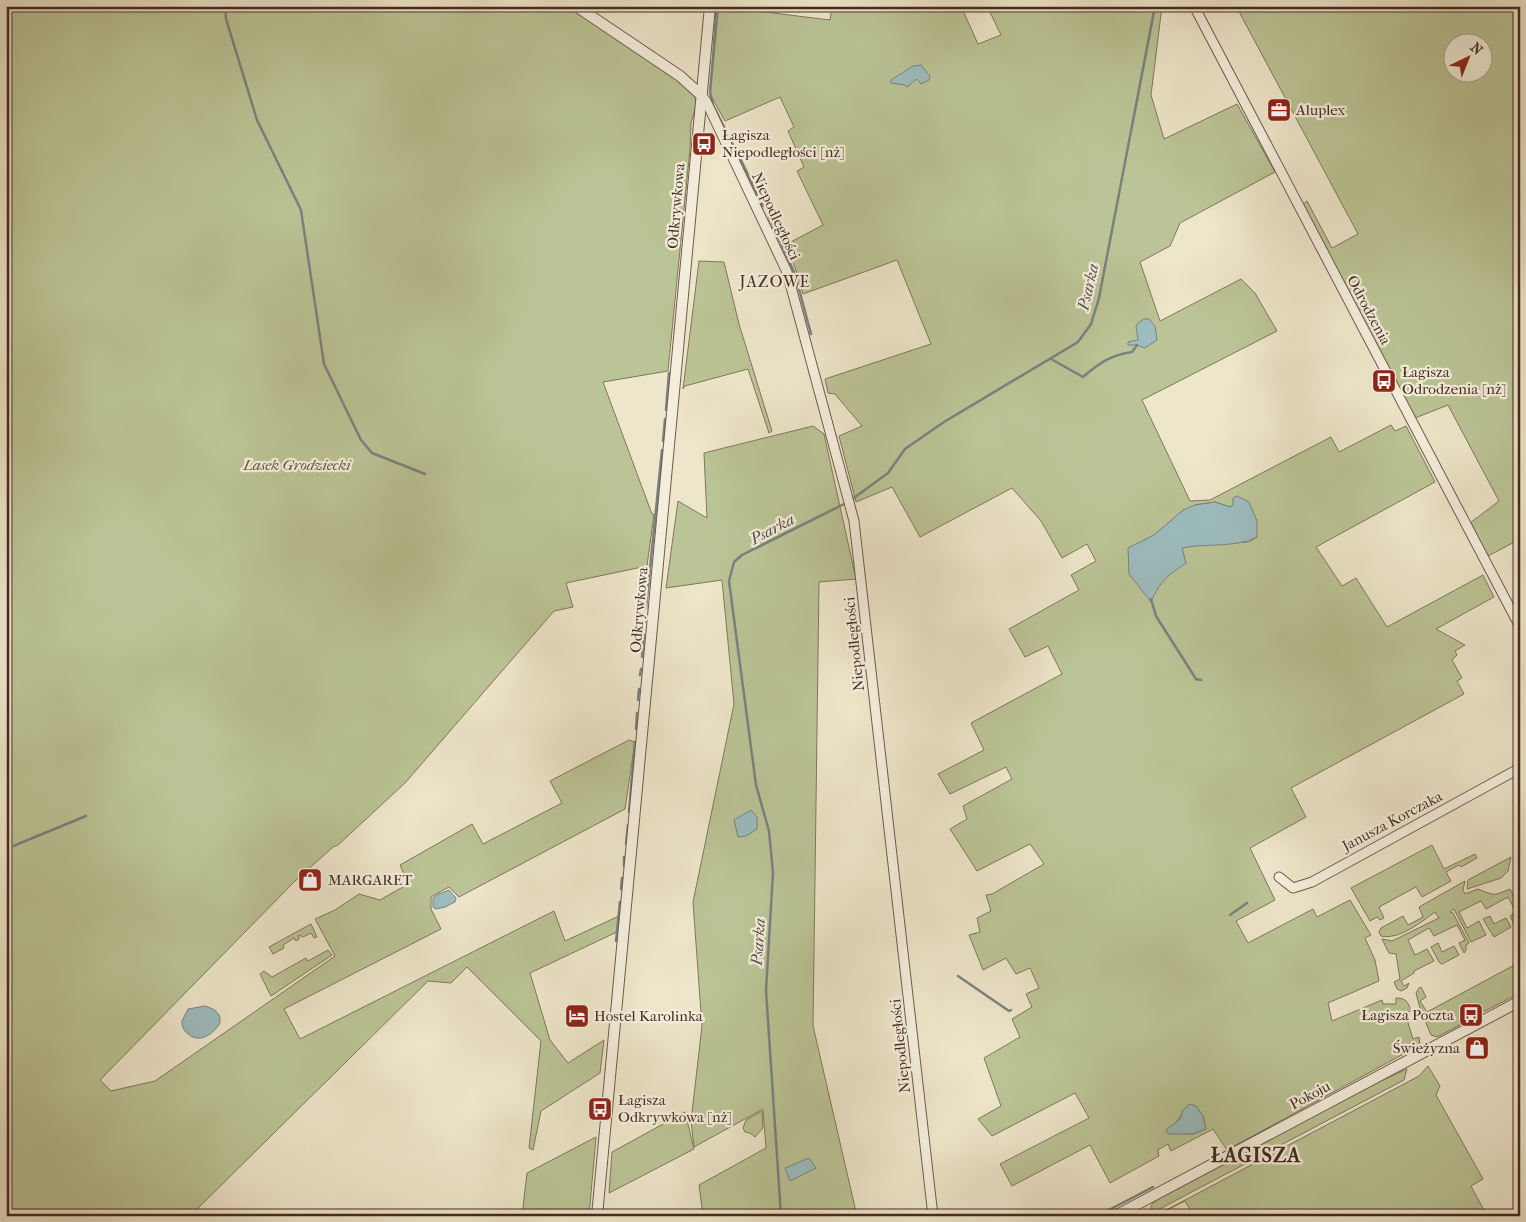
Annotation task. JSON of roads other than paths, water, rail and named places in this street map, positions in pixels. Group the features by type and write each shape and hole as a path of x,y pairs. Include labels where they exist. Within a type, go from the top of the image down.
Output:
{"street":[{"path":"576,6 680,76 701,95"},
{"name":"Odkrywkowa","path":"597,1216 710,6"},
{"name":"Odrodzenia","path":"1194,6 1520,627"},
{"name":"Niepodległości","path":"701,95 706,101 787,272 854,521 933,1216"},
{"name":"Janusza Korczaka","path":"1279,877 1293,888 1312,882 1520,768"},
{"name":"Pokoju","path":"1115,1216 1520,1001"}],"water":[{"path":"921,65 930,76 929,80 921,84 917,79 907,87 891,83 891,80 913,66"},
{"path":"1144,319 1149,319 1155,326 1157,340 1145,348 1137,345 1128,345 1128,342 1138,340 1136,326"},
{"path":"1237,496 1249,502 1257,521 1257,537 1240,543 1182,548 1186,563 1165,580 1151,602 1129,574 1128,548 1154,535 1183,510 1195,505 1215,502 1230,507 1233,505 1233,498"},
{"path":"751,810 757,817 757,829 746,836 738,837 734,820"},
{"path":"449,890 456,898 455,902 445,907 436,909 433,907 433,898"},
{"path":"205,1006 216,1012 220,1023 209,1035 195,1038 185,1031 182,1021 188,1009"},
{"path":"1190,1104 1196,1106 1203,1116 1206,1129 1193,1134 1168,1134 1166,1130 1180,1119 1183,1110"},
{"path":"809,1158 816,1168 790,1181 785,1168"}],"waterway":[{"path":"225,6 226,19 257,120 301,210 324,364 361,440 372,453 425,474"},
{"path":"718,6 710,92 713,105 735,149"},
{"name":"Psarka","path":"851,500 888,473 905,449 944,422 1078,342 1091,324 1099,298 1155,6"},
{"path":"741,160 763,206"},
{"path":"769,217 795,274 811,334"},
{"path":"1051,359 1083,377 1106,360 1132,352 1137,345"},
{"path":"666,410 669,373"},
{"path":"663,441 665,419"},
{"path":"646,608 662,450"},
{"name":"Psarka","path":"781,1216 766,990 773,873 769,831 756,785 729,581 734,562 742,555 846,503"},
{"path":"1151,599 1156,616 1196,679 1201,680"},
{"path":"642,657 644,635"},
{"path":"640,675 641,669"},
{"path":"638,700 639,689"},
{"path":"636,729 637,713"},
{"path":"629,812 635,742"},
{"path":"6,849 86,816"},
{"path":"626,844 628,825"},
{"path":"624,857 624,866"},
{"path":"621,889 622,878"},
{"path":"616,941 620,902"},
{"path":"1230,915 1247,903"},
{"path":"958,976 1009,1011 1011,1010"},
{"path":"1105,1212 1153,1187"}],"place":[{"name":"Aluplex","path":"1279,110"},
{"name":"Łagisza Niepodległości [nż]","path":"704,144"},
{"name":"Łagisza Odrodzenia [nż]","path":"1384,381"},
{"name":"MARGARET","path":"310,880"},
{"name":"Łagisza Poczta","path":"1471,1015"},
{"name":"Hostel Karolinka","path":"577,1016"},
{"name":"Świeżyzna","path":"1477,1048"},
{"name":"Łagisza Odkrywkowa [nż]","path":"600,1109"}],"district":[{"name":"JAZOWE","path":"775,281"},
{"name":"ŁAGISZA","path":"1256,1155"}],"park label":[{"name":"Lasek Grodziecki","path":"297,465"}]}
